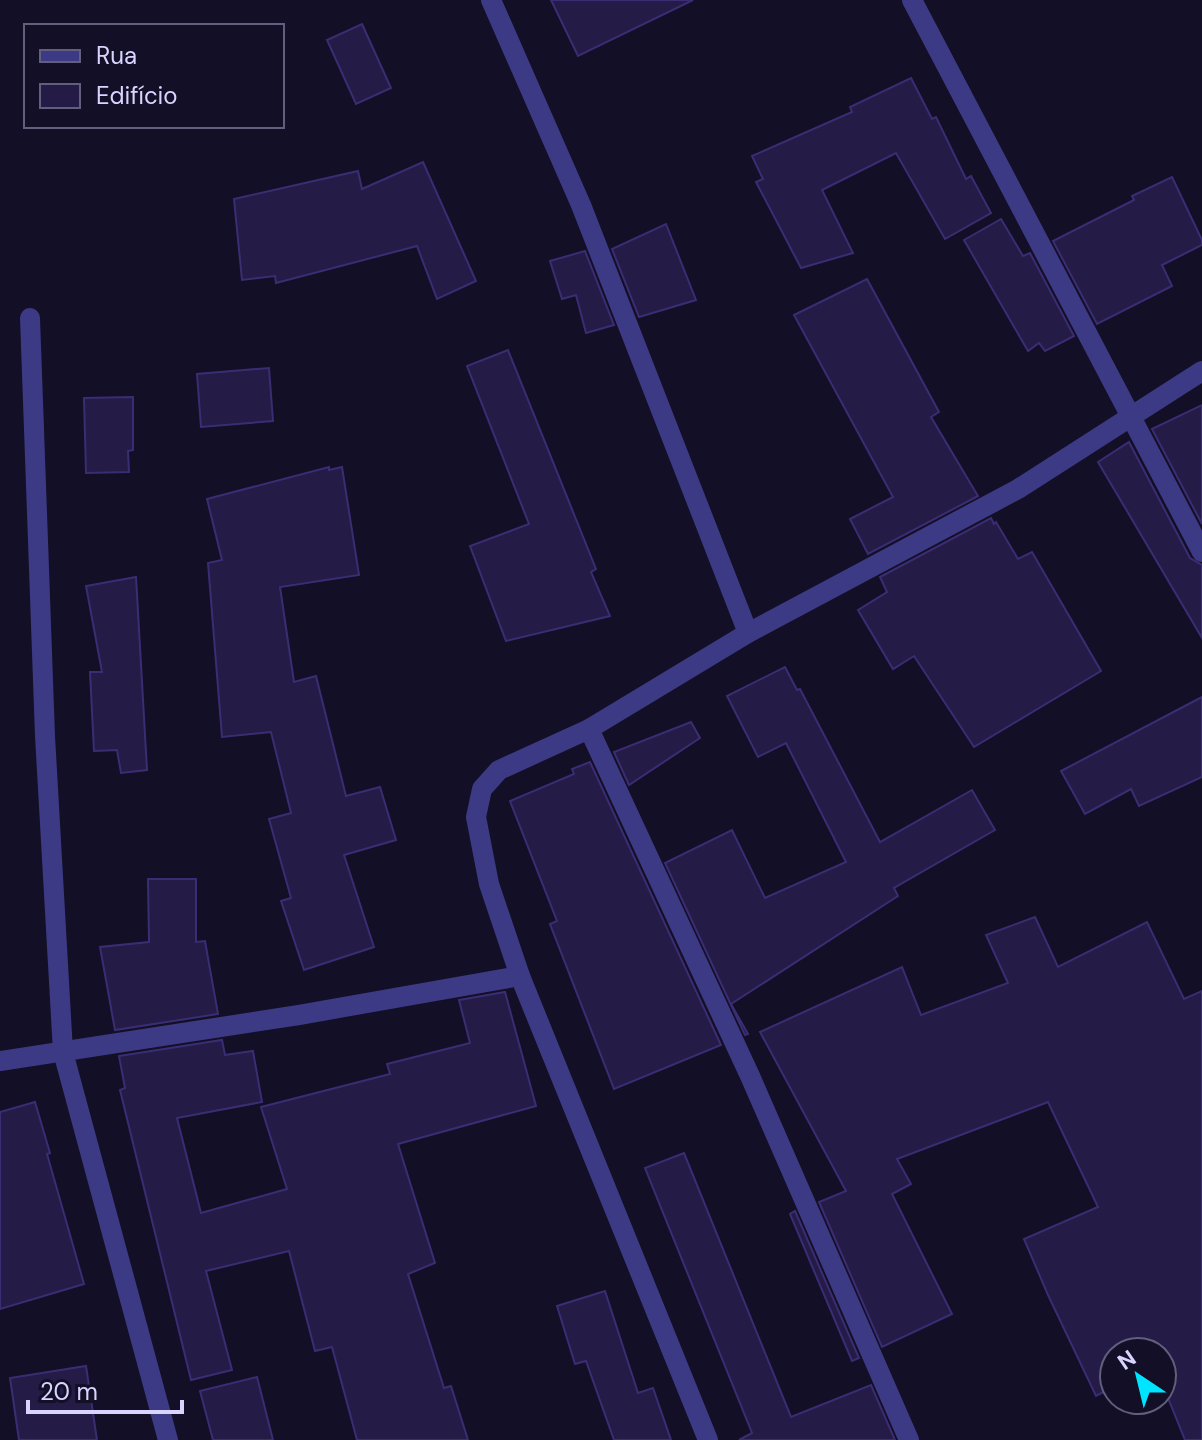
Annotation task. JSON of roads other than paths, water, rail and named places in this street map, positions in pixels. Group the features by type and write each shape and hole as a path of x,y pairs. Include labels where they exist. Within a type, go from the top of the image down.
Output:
{"street":[{"path":"491,0 581,205 748,633"},
{"path":"912,0 1202,552"},
{"path":"30,318 45,736 63,1052 168,1440"},
{"path":"708,1440 520,976 489,884 476,817 482,789 499,770 589,729 748,633 1018,489 1202,371"},
{"path":"589,729 750,1076 909,1440"},
{"path":"0,1061 299,1015 520,976"}]}
